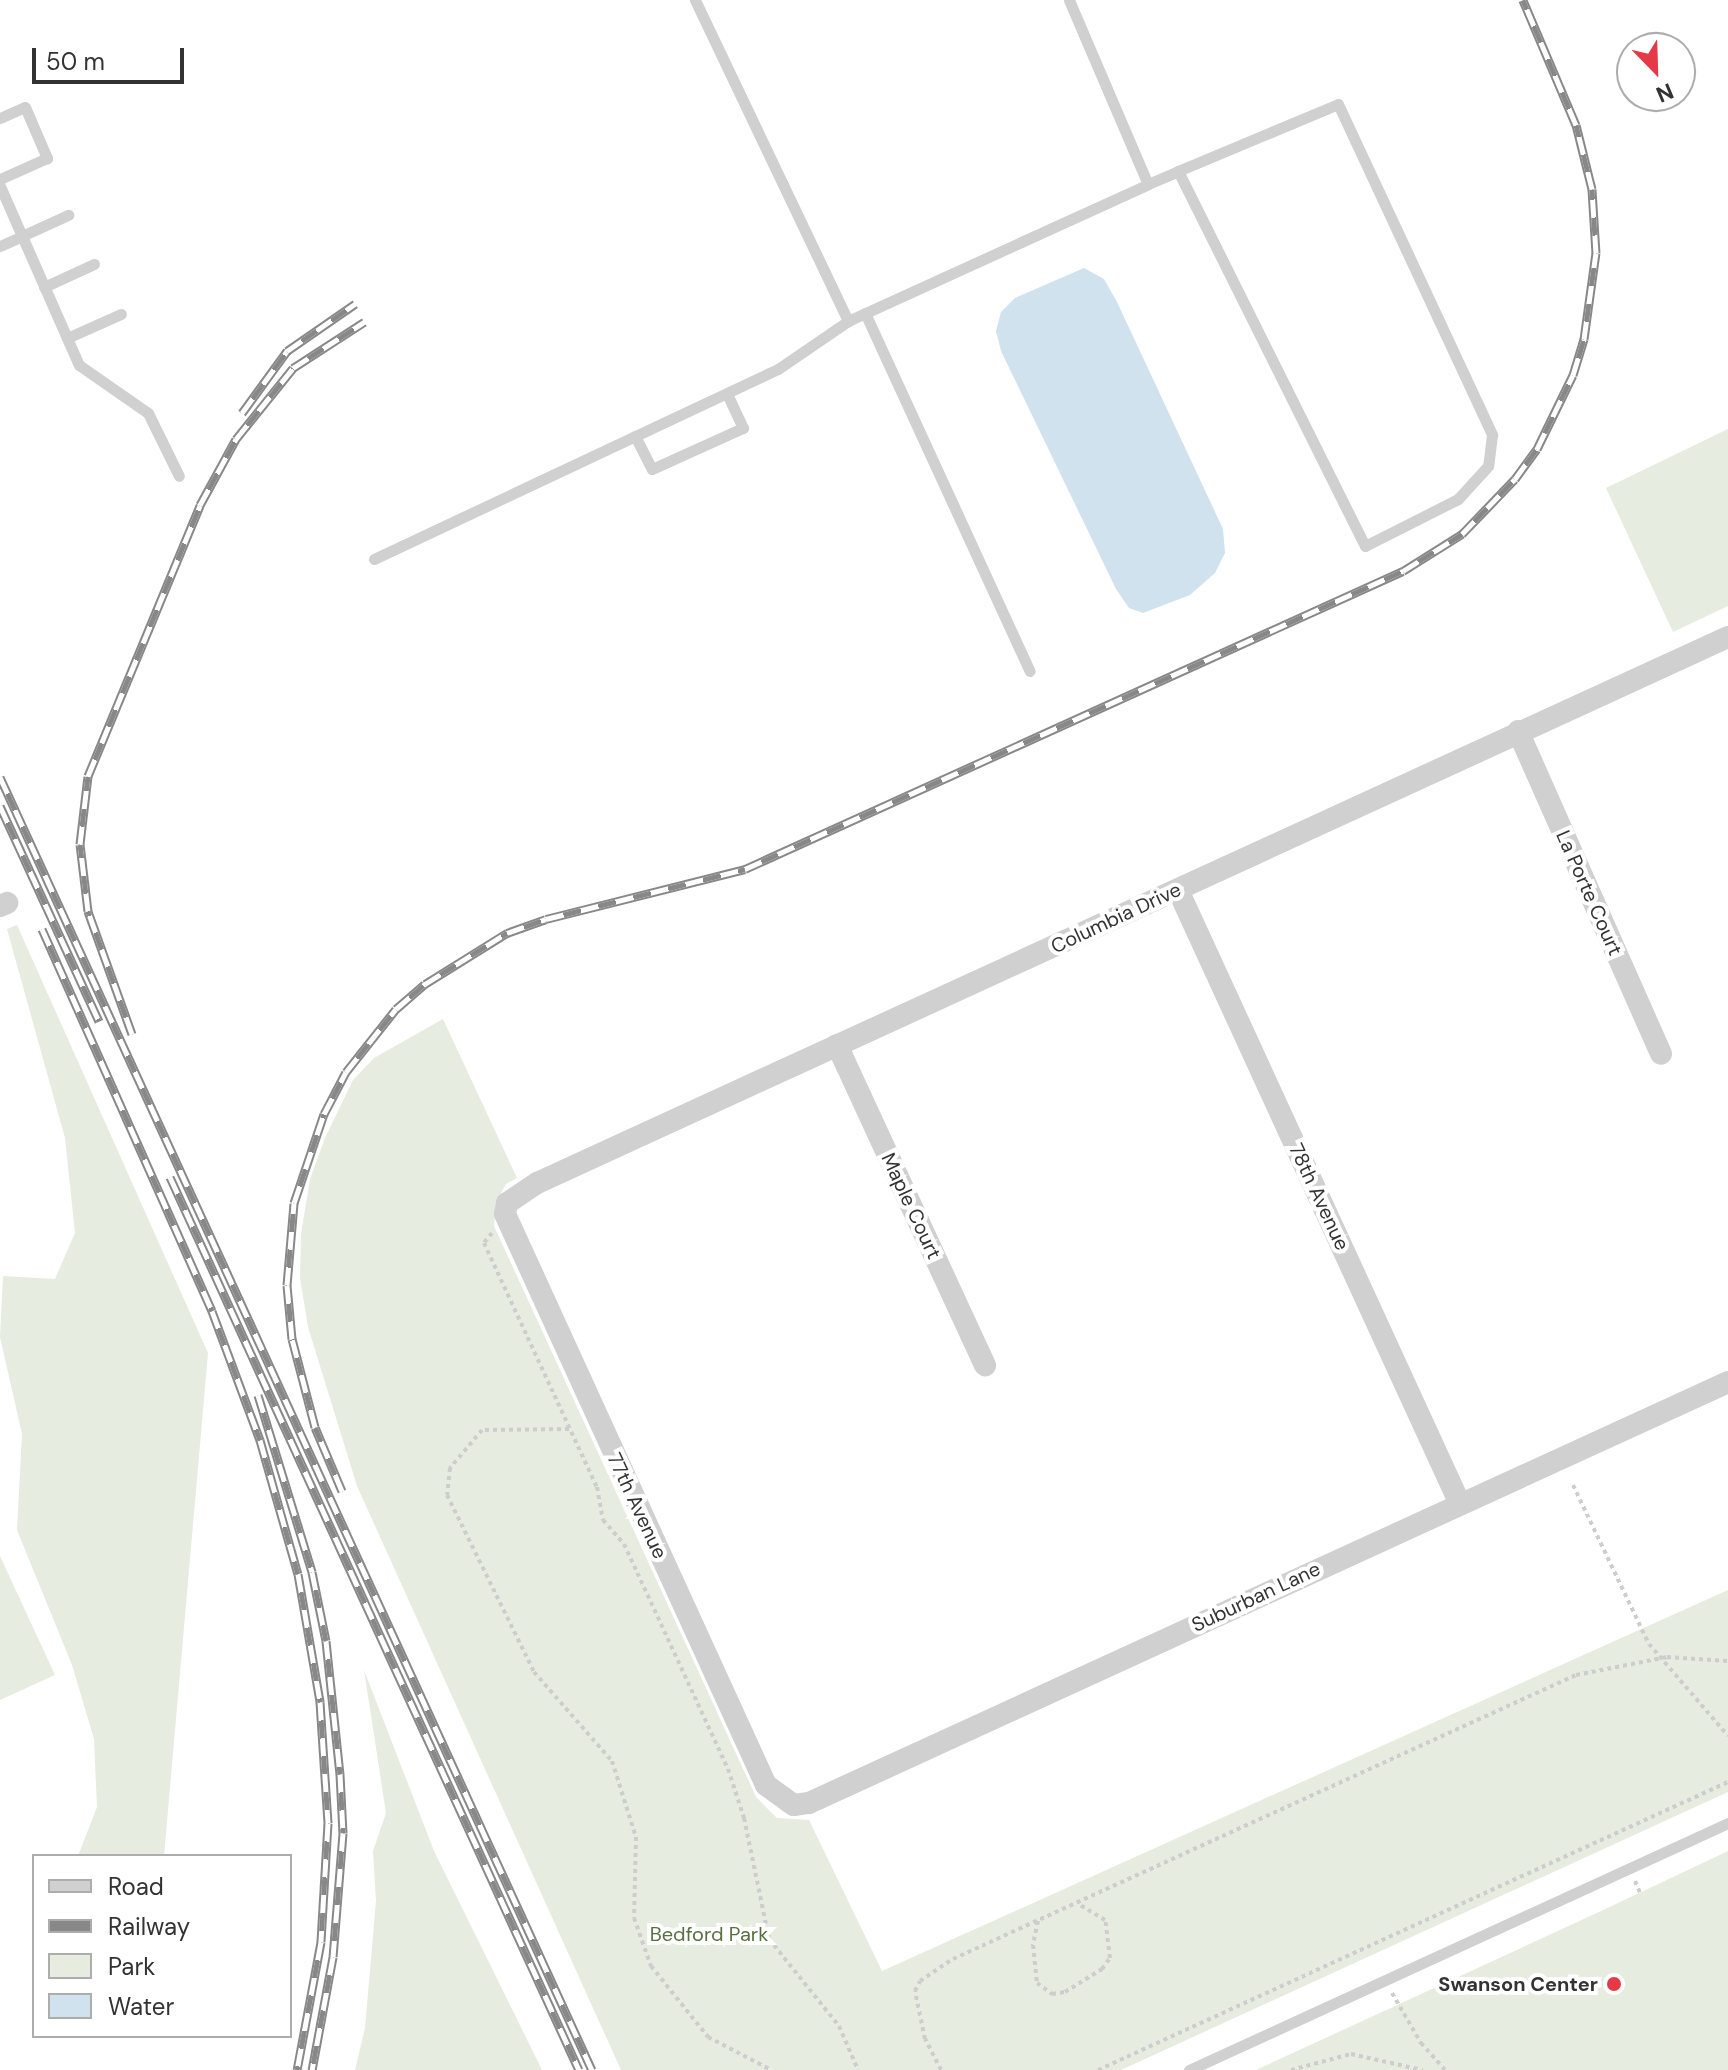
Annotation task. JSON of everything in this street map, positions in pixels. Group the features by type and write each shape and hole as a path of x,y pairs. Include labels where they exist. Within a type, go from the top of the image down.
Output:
{"street":[{"name":"Columbia Drive","path":"507,1203 537,1183 1728,637"},
{"name":"La Porte Court","path":"1518,731 1661,1054"},
{"name":"78th Avenue","path":"1178,890 1460,1504"},
{"name":"Maple Court","path":"837,1045 985,1366"},
{"name":"77th Avenue","path":"507,1203 509,1231 766,1785 783,1801"},
{"name":"Suburban Lane","path":"783,1801 809,1803 1728,1382"}],"lane":[{"path":"695,0 848,321"},
{"path":"1069,0 1148,184"},
{"path":"374,559 778,369 848,321 1148,184 1178,171 1338,104 1492,435 1488,466 1458,499 1365,546 1178,171"},
{"path":"0,118 25,107 47,158 0,179"},
{"path":"0,186 79,365 148,413 179,476"},
{"path":"0,246 68,215"},
{"path":"44,287 94,264"},
{"path":"865,313 1030,671"},
{"path":"67,338 121,314"},
{"path":"635,436 652,469 743,428 727,393"},
{"path":"1189,2070 1728,1823"}],"path":[{"path":"498,1230 484,1243 597,1487 603,1520 624,1544 740,1803 769,1939 839,2026 858,2070"},
{"path":"569,1429 482,1430 450,1468 447,1495 534,1672 612,1761 636,1837 634,1918 651,1966 708,2037 771,2070"},
{"path":"1573,1485 1659,1658 1728,1736"},
{"path":"941,2070 915,2005 920,1981 953,1959 1576,1675 1659,1658 1728,1661"},
{"path":"1098,2070 1728,1782"},
{"path":"740,1803 746,1800"},
{"path":"1038,1921 1033,1945 1037,1983 1052,1994 1065,1992 1102,1969 1112,1945 1105,1920 1078,1904"},
{"path":"1385,1980 1421,2043 1445,2070"},
{"path":"1291,2070 1351,2054 1422,2070"}],"green space":[{"path":"1728,429 1728,606 1673,632 1606,488"},
{"path":"17,925 208,1353 164,1854 79,1854 97,1807 94,1739 72,1665 17,1530 22,1434 0,1337 3,1276 55,1279 75,1233 65,1138 7,929"},
{"name":"Bedford Park","path":"443,1019 517,1178 506,1184 496,1202 494,1226 756,1797 777,1818 809,1820 882,1971 1728,1590 1728,1792 1121,2070 621,2070 357,1486 308,1327 300,1278 301,1234 310,1179 325,1138 353,1080 374,1058"},
{"path":"0,1556 55,1675 0,1700"},
{"path":"364,1670 434,1851 542,2070 355,2070 365,2028 376,1901 373,1851 386,1813"},
{"path":"1728,1851 1728,2070 1256,2070 1599,1912"}],"water":[{"path":"1084,268 1104,279 1117,302 1223,529 1225,553 1215,573 1190,595 1143,613 1129,608 1116,589 1001,351 996,331 1001,312 1015,298"}],"railway":[{"path":"342,1491 315,1427 292,1339 287,1285 294,1203 324,1114 346,1072 396,1009 425,984 507,933 546,919 745,869 1403,571 1462,534 1515,479 1537,449 1573,375 1584,339 1596,253 1592,189 1576,125 1523,0"},
{"path":"242,413 287,351 355,304"},
{"path":"132,1034 88,911 80,844 88,776 200,505 236,439 293,368 364,322"},
{"path":"0,777 592,2070"},
{"path":"0,806 99,1021"},
{"path":"42,929 212,1311 260,1440 298,1574 320,1702 328,1823 321,1942 297,2070"},
{"path":"170,1177 579,2070"},
{"path":"258,1395 312,1572 326,1641 340,1774 343,1833 333,1957 312,2070"}],"place":[{"name":"Swanson Center","path":"1614,1984"}]}
